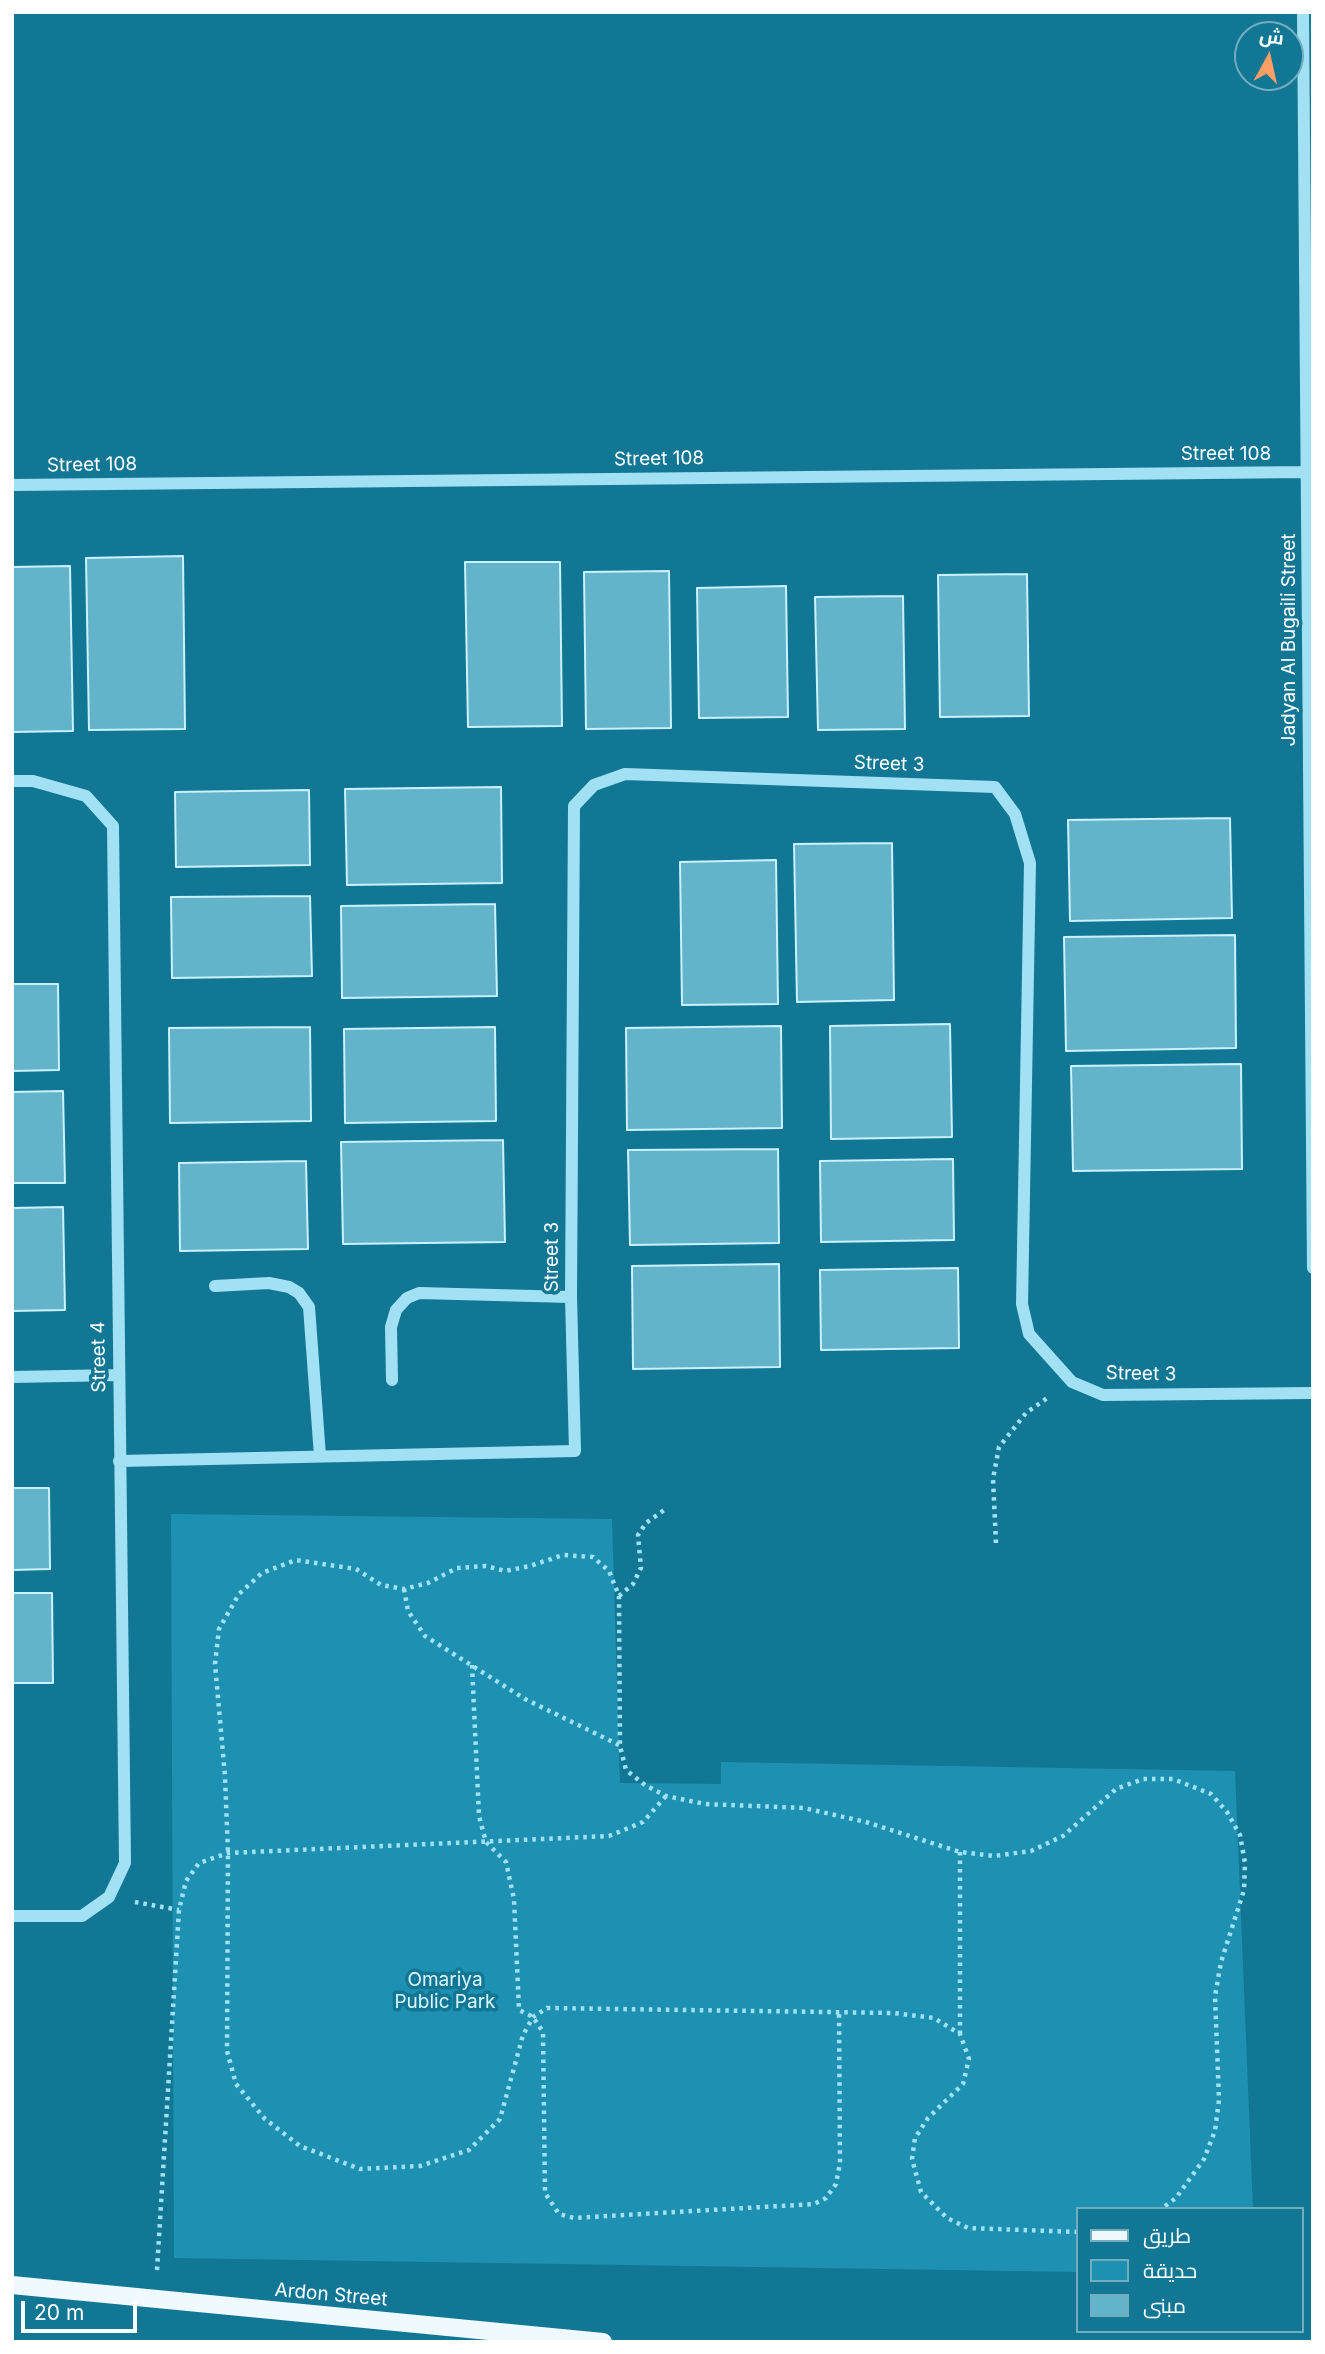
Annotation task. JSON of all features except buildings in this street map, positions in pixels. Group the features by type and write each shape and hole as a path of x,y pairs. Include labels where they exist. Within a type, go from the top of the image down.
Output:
{"main road":[{"name":"Ardon Street","path":"12,2285 603,2342"}],"street":[{"name":"Jadyan Al Bugaili Street","path":"1303,12 1309,417 1307,472 1313,1268"},
{"name":"Street 108","path":"12,485 1307,472"},
{"name":"Street 3","path":"320,1456 575,1451 572,1297 574,806 594,785 625,774 995,787 1015,814 1030,863 1022,1304 1029,1334 1072,1382 1103,1395 1313,1393"},
{"name":"Street 4","path":"12,781 33,780 86,796 113,826 125,1863 108,1897"},
{"path":"120,1461 320,1456 309,1307 299,1293 289,1287 269,1283 215,1286"},
{"path":"392,1380 391,1327 397,1310 407,1298 419,1293 572,1297"},
{"path":"12,1377 118,1375"},
{"path":"12,1916 82,1916 108,1897"}],"path":[{"path":"996,1543 993,1479 999,1447 1026,1413 1072,1382"},
{"path":"620,1596 633,1584 641,1568 638,1535 646,1523 667,1508"},
{"path":"960,2034 934,2018 894,2013 547,2008 533,2017 523,2035 500,2119 469,2150 420,2166 360,2169 300,2146 265,2119 236,2084 227,2051 228,1853 225,1776 215,1664 219,1629 239,1594 262,1573 296,1560 356,1569 381,1585 404,1589 428,1583 457,1568 486,1566 505,1571 563,1555 593,1556 609,1571 620,1596 620,1746 626,1770 645,1785 666,1796 705,1804 804,1808 866,1822 960,1852 994,1856 1031,1851 1063,1836 1116,1789 1143,1779 1173,1779 1211,1794 1227,1812 1240,1835 1245,1863 1244,1889 1221,1962 1215,1996 1219,2100 1215,2131 1204,2159 1175,2197 1163,2207"},
{"path":"404,1589 408,1611 425,1636 525,1699 620,1746"},
{"path":"472,1665 479,1816 486,1842 506,1862 514,1899 519,2010 533,2017 543,2032 545,2193 559,2214 574,2218 814,2204 826,2198 836,2184 840,2163 839,2012"},
{"path":"156,2299 178,1910 186,1881 199,1863 228,1853 609,1836 643,1822 666,1796"},
{"path":"960,1852 960,2034 969,2059 963,2084 928,2118 915,2138 912,2159 921,2192 947,2218 968,2228 1076,2232"},
{"path":"108,1897 178,1910"}],"green space":[{"name":"Omariya Public Park","path":"171,1514 612,1519 620,1783 721,1784 721,1762 1235,1771 1253,2207 1076,2207 1076,2272 174,2258"}]}
